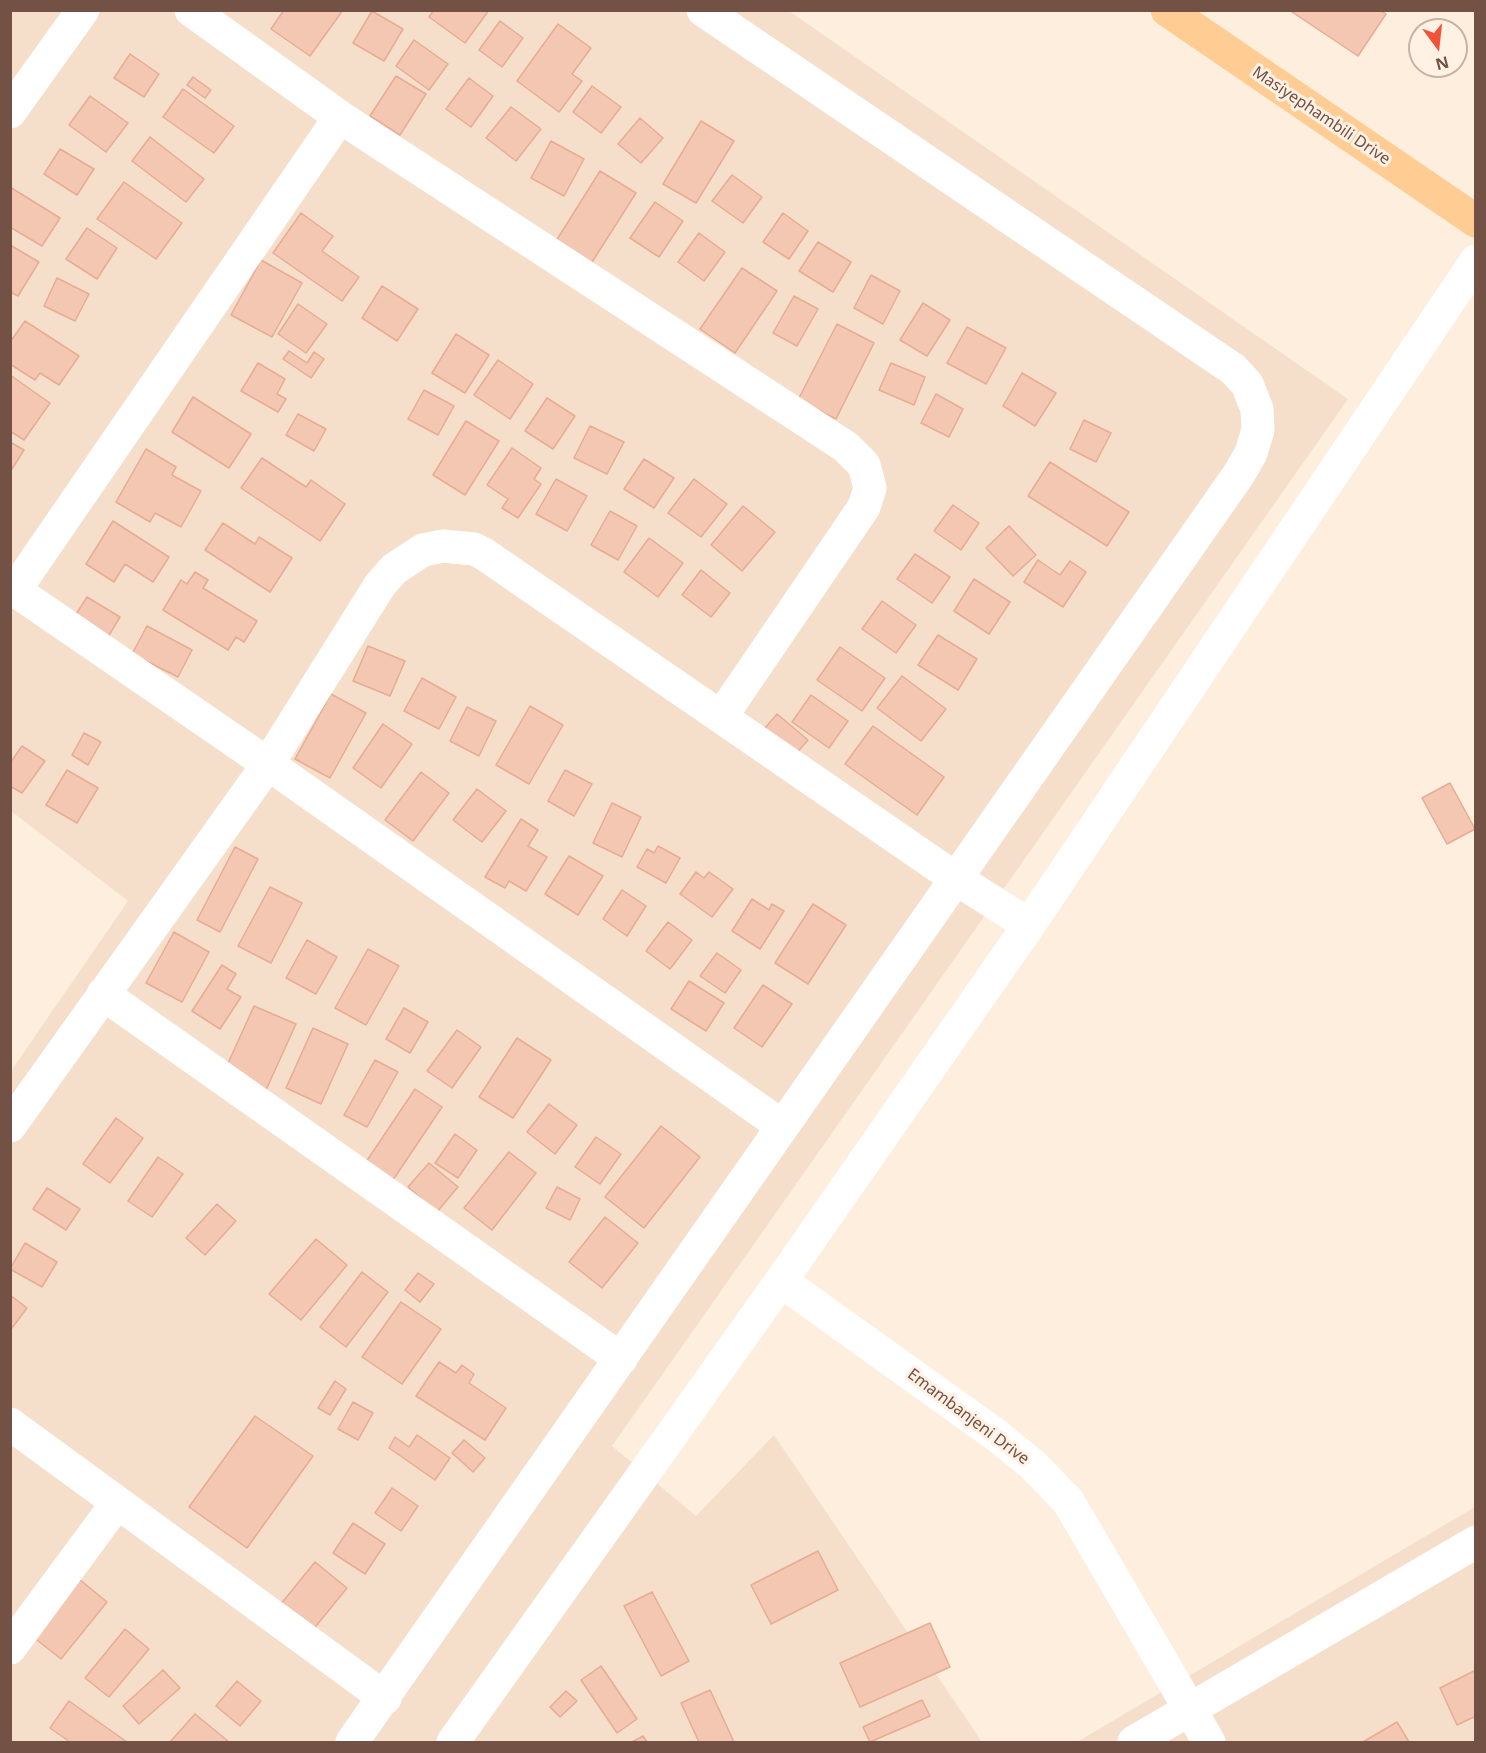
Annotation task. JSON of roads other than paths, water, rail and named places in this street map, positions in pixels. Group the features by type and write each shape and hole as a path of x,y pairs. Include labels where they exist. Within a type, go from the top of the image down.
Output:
{"main road":[{"name":"Masiyephambili Drive","path":"1167,10 1476,221"}],"street":[{"path":"10,112 82,10"},
{"path":"191,10 340,117 846,447 864,465 870,488 864,507 721,717"},
{"path":"352,1743 1239,474 1251,453 1258,430 1257,409 1247,384 1233,369 703,10"},
{"path":"340,117 13,588 268,764 782,1126"},
{"path":"453,1743 781,1281 1029,925 1476,261"},
{"path":"10,1126 268,764 380,585 407,558 423,550 443,546 474,549 484,554 955,878 1029,925"},
{"path":"103,994 621,1359"},
{"name":"Emambanjeni Drive","path":"781,1281 996,1435 1032,1464 1061,1493 1068,1501 1209,1743"},
{"path":"10,1424 385,1698"},
{"path":"10,1648 117,1503"},
{"path":"1134,1743 1476,1542"}]}
